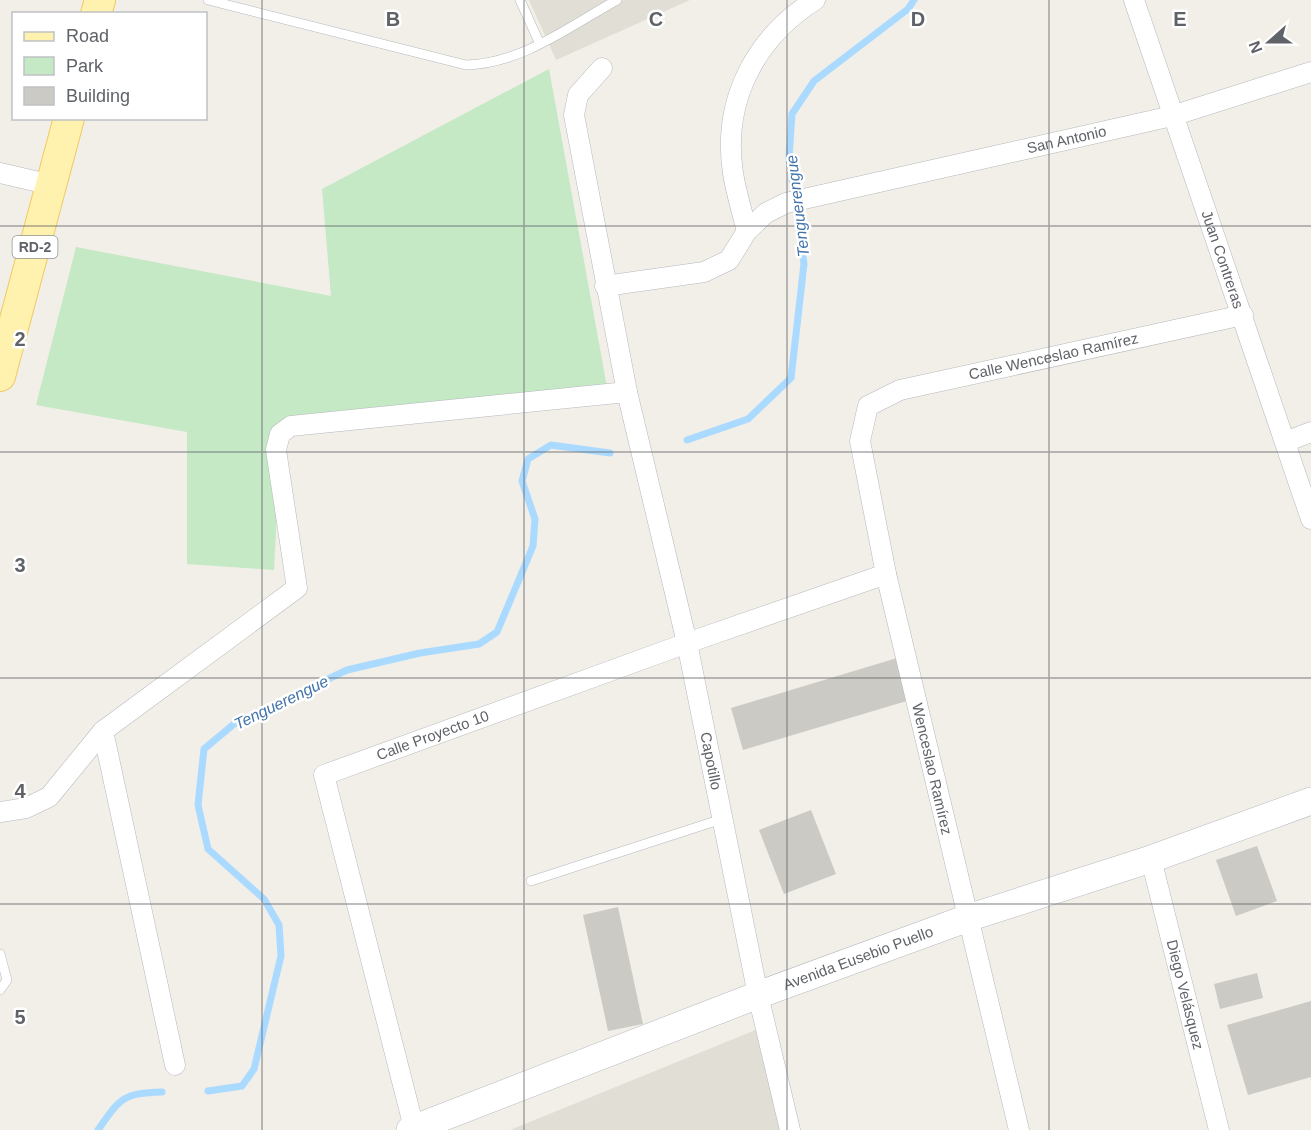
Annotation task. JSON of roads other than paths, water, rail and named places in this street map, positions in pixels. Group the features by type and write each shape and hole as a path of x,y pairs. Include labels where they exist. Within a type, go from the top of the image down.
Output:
{"main road":[{"name":"RD-2","path":"0,376 68,120"},
{"name":"Avenida Eusebio Puello","path":"412,1129 758,995 968,918 1151,859 1311,801"}],"street":[{"path":"747,231 733,172 732,132 732,122 746,72 768,39 815,0"},
{"name":"Juan Contreras","path":"1134,0 1172,116 1244,315 1311,519"},
{"name":"Capotillo","path":"602,68 578,95 574,115 627,392 687,643 758,995 790,1130"},
{"name":"San Antonio","path":"605,286 704,272 729,260 747,231 766,213 786,203 1172,116 1311,72"},
{"path":"0,172 52,185"},
{"name":"Calle Wenceslao Ramírez","path":"868,406 900,390 1244,315"},
{"path":"0,812 26,808 49,797 103,731 297,588 276,450 280,434 291,426 627,392"},
{"name":"Wenceslao Ramírez","path":"868,406 860,441 886,574 1019,1130"},
{"path":"1284,442 1311,432"},
{"name":"Calle Proyecto 10","path":"412,1129 324,775 687,643 886,574"},
{"path":"103,731 175,1065"},
{"name":"Diego Velásquez","path":"1151,859 1219,1130"}],"lane":[{"path":"207,0 466,64 486,64 510,58 617,0"},
{"path":"520,0 539,42"},
{"path":"531,882 722,819"},
{"path":"0,954 7,980 0,990"}],"waterway":[{"name":"Tenguerengue","path":"687,440 748,419 791,378 804,264 789,157 792,114 814,81 908,9 914,0"},
{"name":"Tenguerengue","path":"208,1091 242,1086 254,1069 281,956 279,925 264,899 208,849 198,805 204,749 234,724 347,670 420,653 479,644 497,632 533,546 535,519 522,481 528,459 551,445 610,453"},
{"name":"Tenguerengue","path":"98,1130 124,1099 139,1094 162,1092"}]}
